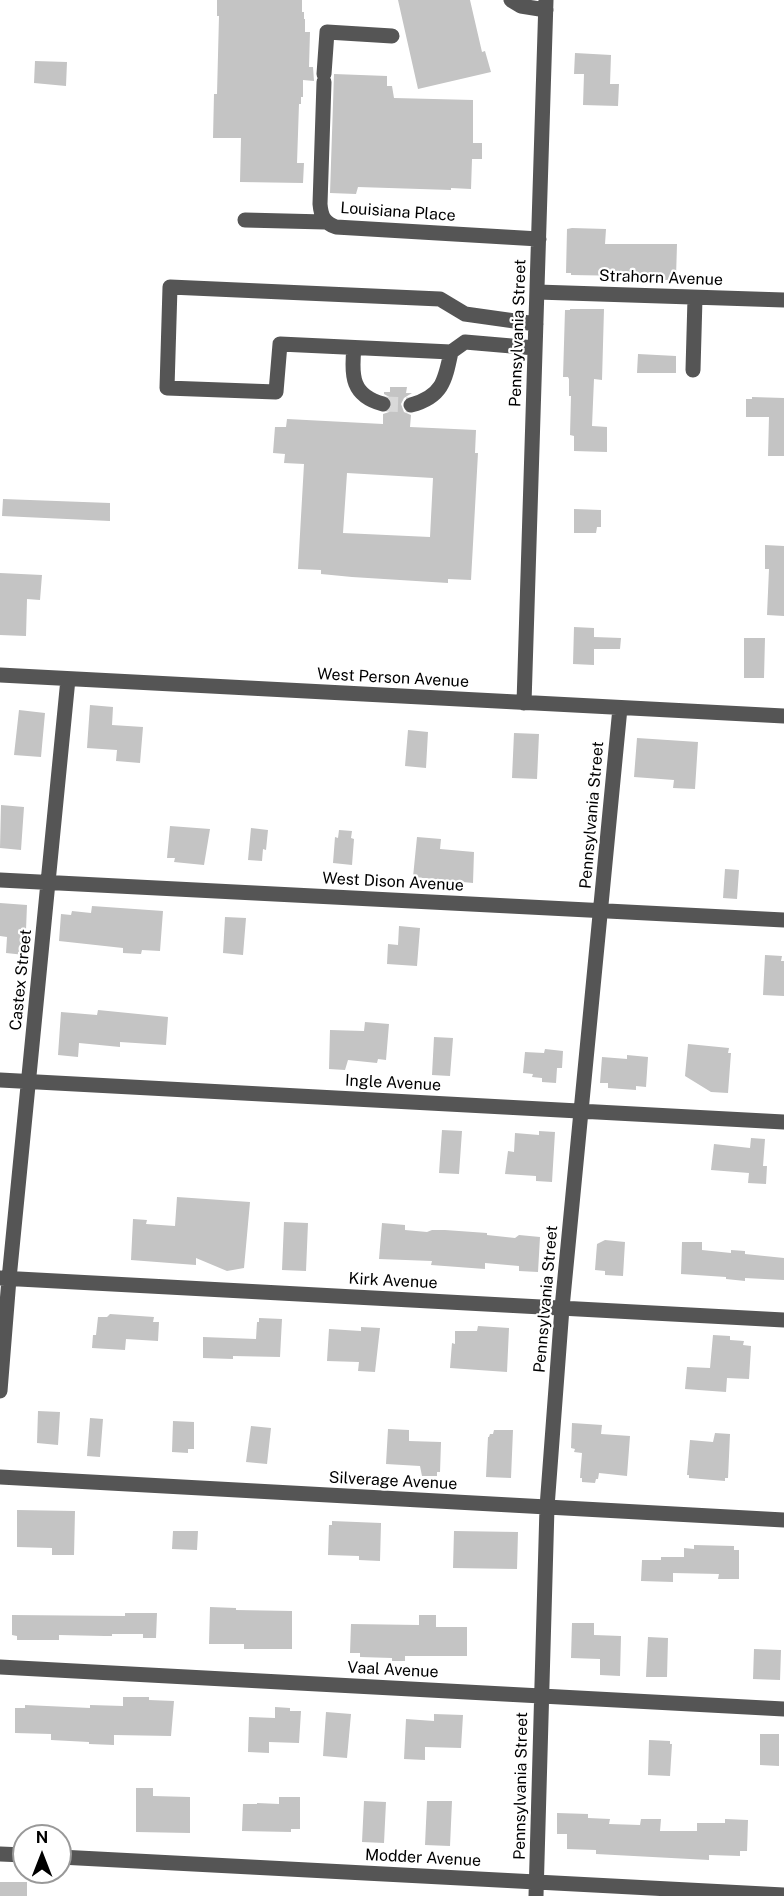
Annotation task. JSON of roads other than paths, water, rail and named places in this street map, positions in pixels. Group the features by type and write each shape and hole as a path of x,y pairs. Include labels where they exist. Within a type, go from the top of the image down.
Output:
{"street":[{"path":"511,0 521,6 546,5"},
{"name":"Pennsylvania Street","path":"524,703 546,5"},
{"name":"Louisiana Place","path":"392,36 327,32 320,204 325,222 336,227 539,239"},
{"path":"245,220 325,222"},
{"path":"535,348 465,342 451,352 280,344 276,392 167,388 170,287 440,299 465,314 536,324"},
{"name":"Strahorn Avenue","path":"537,292 784,300"},
{"path":"693,370 695,298"},
{"path":"465,314 465,342"},
{"path":"354,348 353,368 357,387 363,396 383,404"},
{"path":"411,405 423,402 437,392 446,373 451,352"},
{"name":"West Person Avenue","path":"0,675 784,716"},
{"name":"Castex Street","path":"0,1391 4,1279 29,1082 68,679"},
{"name":"Pennsylvania Street","path":"536,1889 547,1507 562,1308 620,708"},
{"name":"West Dison Avenue","path":"0,880 784,920"},
{"name":"Ingle Avenue","path":"0,1080 784,1122"},
{"name":"Kirk Avenue","path":"4,1279 784,1320"},
{"name":"Silverage Avenue","path":"0,1477 784,1521"},
{"name":"Vaal Avenue","path":"0,1667 784,1709"},
{"name":"Modder Avenue","path":"72,1858 536,1889 784,1895"}],"tunnel":[{"path":"383,404 411,405"}]}
